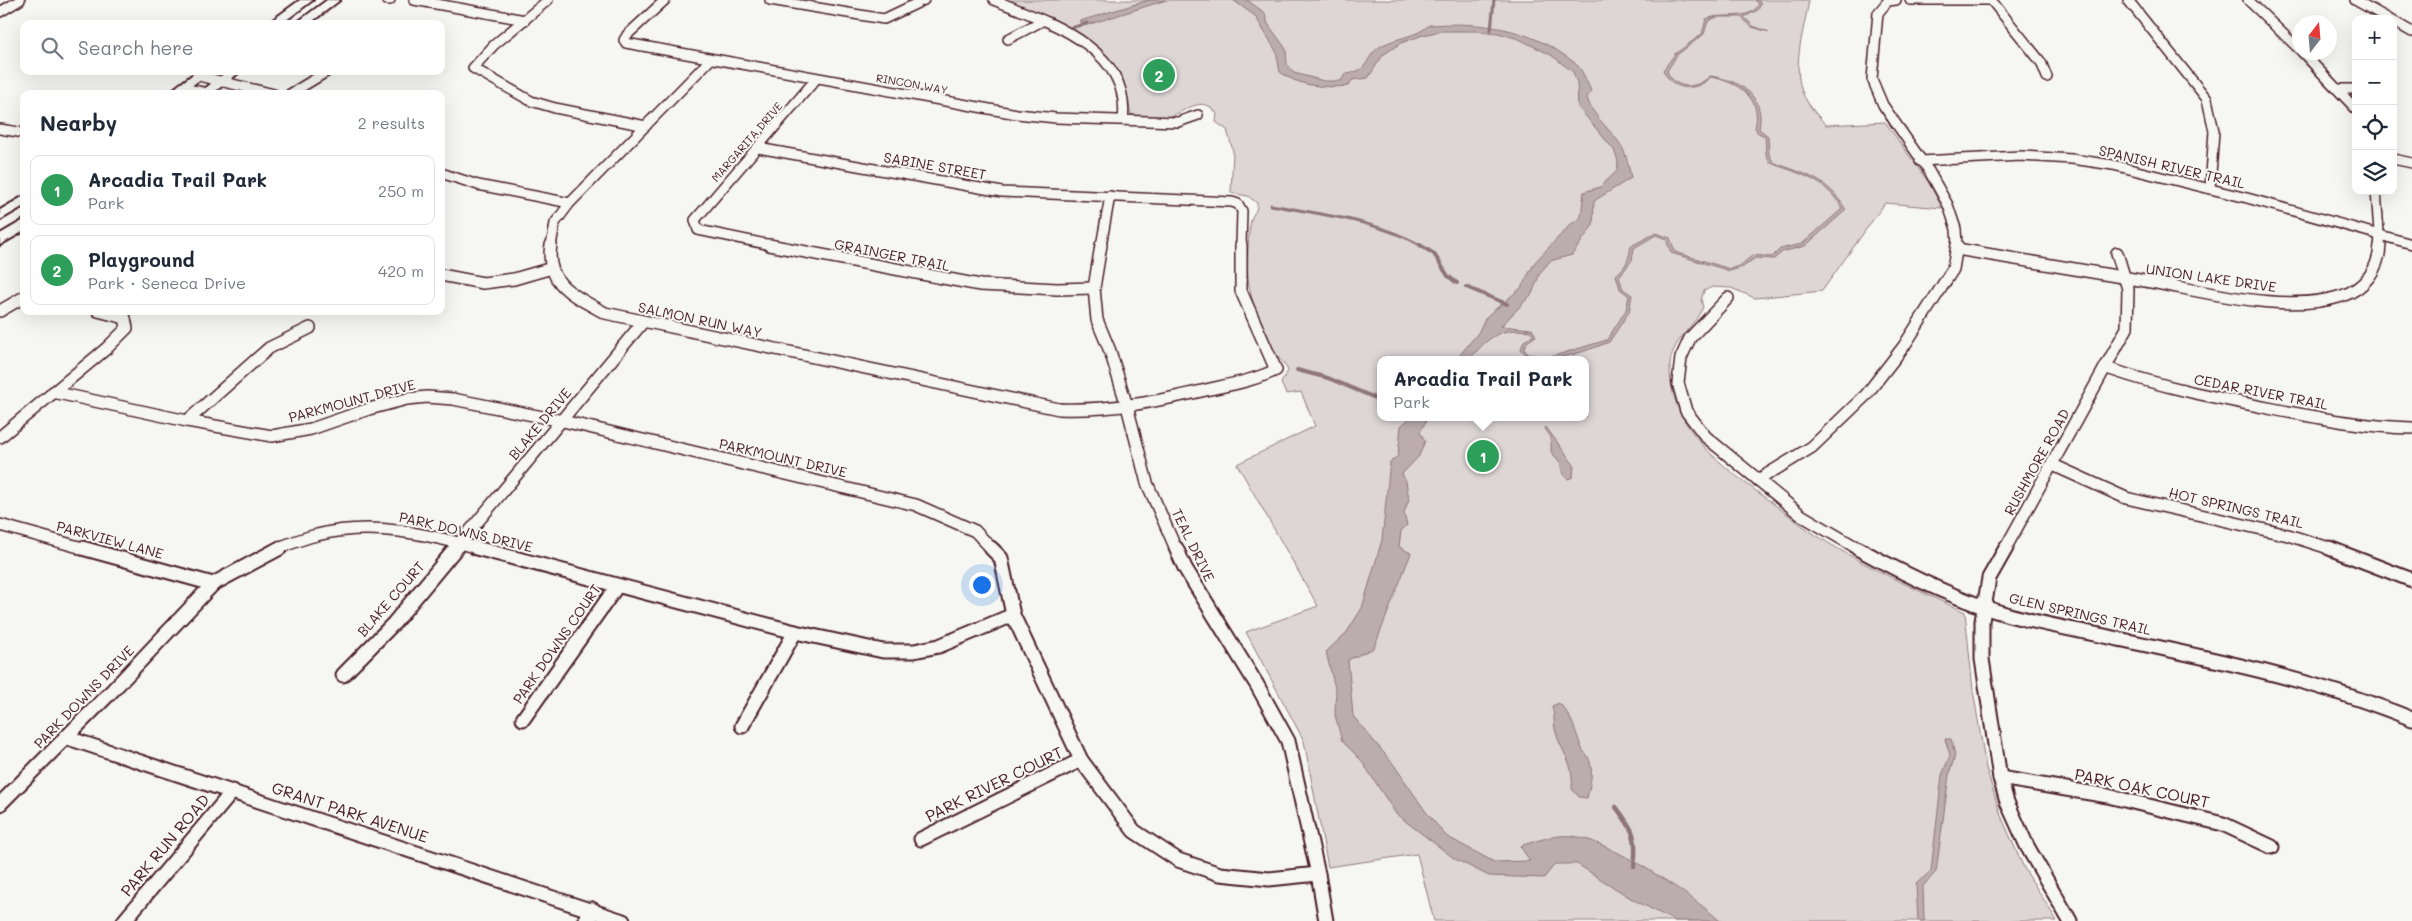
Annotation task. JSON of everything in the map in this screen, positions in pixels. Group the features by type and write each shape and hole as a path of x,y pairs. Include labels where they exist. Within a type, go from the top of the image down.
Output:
{"main road":[{"path":"279,20 307,0"},
{"path":"306,20 334,0"},
{"path":"179,90 201,75"},
{"path":"212,90 230,75"},
{"path":"0,216 20,203"},
{"path":"1,239 20,227"}],"street":[{"path":"0,12 20,0"},
{"path":"414,0 525,20"},
{"path":"548,0 475,63 474,68 476,71 531,101 555,108 646,126"},
{"name":"RINCON WAY","path":"665,0 627,35 624,42 633,46 1016,114 1056,118 1178,122 1198,116"},
{"path":"770,0 874,18 890,18 924,0"},
{"path":"994,0 1081,40 1104,59 1116,79 1123,99 1123,120"},
{"path":"1758,480 1812,447 1866,395 1904,346 1953,269 1957,249 1956,229 1948,205 1929,171 1920,161 1882,105 1872,79 1878,13 1888,1 1896,0"},
{"path":"1910,0 1991,0 2041,62 2047,77"},
{"path":"2128,0 2207,99 2212,111 2214,130 2210,189"},
{"path":"2248,0 2292,43"},
{"path":"2355,0 2382,15"},
{"path":"1008,39 1042,21"},
{"path":"2397,23 2412,32"},
{"name":"SALMON RUN WAY","path":"710,60 570,203 555,223 549,256 552,268 566,291 605,313 1059,409 1085,411 1127,406"},
{"path":"2309,60 2352,105"},
{"path":"205,75 258,90"},
{"path":"297,90 321,75"},
{"name":"MARGARITA DRIVE","path":"695,220 816,79"},
{"path":"2338,89 2352,89"},
{"path":"0,129 20,132"},
{"name":"SABINE STREET","path":"758,148 1002,192 1208,200 1238,204 1242,211 1241,291 1276,370 1260,378 1127,406"},
{"name":"SPANISH RIVER TRAIL","path":"1920,161 1994,156 2072,160 2114,165 2412,244"},
{"path":"2397,160 2412,163"},
{"path":"445,174 478,185 570,203"},
{"name":"UNION LAKE DRIVE","path":"1957,249 2243,298 2282,302 2334,298 2345,295 2363,284 2372,273 2379,257 2376,195"},
{"name":"TEAL DRIVE","path":"1110,196 1094,288 1097,320 1110,351 1127,406 1147,483 1185,568 1257,685 1288,741 1318,874 1326,921"},
{"name":"GRAINGER TRAIL","path":"695,220 698,230 711,234 980,285 1057,289 1094,288"},
{"name":"RUSHMORE ROAD","path":"2070,921 2027,846 2007,802 2000,778 1982,659 1982,621 1989,578 2054,465 2127,328 2130,306 2128,279 2117,253"},
{"path":"445,276 483,283 514,279 552,268"},
{"name":"GLEN SPRINGS TRAIL","path":"1728,298 1690,338 1681,358 1678,384 1686,411 1706,437 1802,515 1882,562 1984,606 2040,623 2253,668 2360,698 2412,719"},
{"path":"0,311 20,299"},
{"path":"0,437 107,348 127,328 125,318 113,315"},
{"name":"BLAKE DRIVE","path":"459,542 563,421 643,322"},
{"path":"186,422 262,354 290,337 310,328"},
{"name":"CEDAR RIVER TRAIL","path":"2107,368 2169,389 2231,402 2345,423 2412,428"},
{"name":"PARKMOUNT DRIVE","path":"54,392 186,422 272,436 311,429 397,402 426,397 453,398 563,421 916,505 975,531 1001,558 1013,615 1081,760 1134,831 1178,860 1220,874 1269,879 1318,874"},
{"name":"HOT SPRINGS TRAIL","path":"2054,465 2126,498 2288,535 2322,545 2412,580"},
{"name":"PARKVIEW LANE","path":"0,525 213,584"},
{"name":"PARK DOWNS DRIVE","path":"0,804 112,691 213,584 276,549 316,535 342,530 394,529 459,542 617,586 795,632 882,651 914,651 939,646 1013,615"},
{"name":"BLAKE COURT","path":"343,675 394,623 459,542"},
{"name":"PARK DOWNS COURT","path":"523,718 617,586"},
{"path":"742,726 795,632"},
{"name":"GRANT PARK AVENUE","path":"65,737 233,791 589,916 624,921"},
{"name":"PARK RIVER COURT","path":"922,839 1081,760"},
{"name":"PARK OAK COURT","path":"2000,778 2108,796 2223,824 2272,847"},
{"name":"PARK RUN ROAD","path":"124,921 233,791"}],"shaded area":[{"path":"1004,0 1809,0 1798,66 1802,92 1808,103 1826,125 1885,122 1929,183 1942,208 1885,203 1822,291 1755,298 1731,288 1712,287 1704,291 1701,299 1703,307 1699,315 1671,356 1672,388 1678,409 1702,445 1718,461 1753,489 1846,554 1965,612 1973,690 1986,768 2001,816 2024,868 2057,921 1434,921 1417,854 1328,867 1304,741 1246,632 1318,606 1237,464 1315,426 1301,392 1286,394 1281,383 1288,371 1269,342 1251,297 1248,278 1248,241 1251,220 1257,203 1248,196 1231,193 1233,151 1227,130 1216,122 1217,114 1211,108 1199,104 1163,118 1131,114 1122,80 1112,64 1086,40 1054,22"},
{"path":"1149,0 1166,0 1084,26 1080,21"},
{"path":"1233,0 1247,0 1265,13 1268,24 1286,49 1287,65 1294,73 1324,81 1341,81 1345,74 1360,70 1377,49 1389,42 1419,32 1429,25 1446,24 1479,25 1512,31 1558,51 1579,67 1591,91 1587,98 1590,105 1598,118 1622,147 1627,158 1631,178 1594,201 1593,225 1572,255 1550,261 1540,273 1532,294 1501,326 1532,329 1536,336 1527,342 1524,349 1528,354 1543,356 1528,355 1521,349 1524,341 1534,335 1530,331 1520,330 1495,335 1482,345 1472,356 1459,356 1478,333 1486,317 1521,288 1535,262 1570,225 1581,217 1584,192 1600,187 1617,171 1618,161 1614,150 1578,107 1577,83 1573,72 1551,55 1519,39 1498,33 1441,31 1401,43 1383,55 1368,78 1352,80 1349,86 1331,87 1304,84 1280,72 1276,51 1255,16"},
{"path":"1755,0 1758,0 1761,4 1758,10 1744,17 1753,26 1769,32 1752,27 1741,17 1717,17 1708,21 1704,34 1677,55 1667,71 1681,85 1699,84 1710,76 1731,81 1748,91 1758,107 1760,117 1759,129 1768,136 1769,154 1773,162 1806,174 1824,184 1839,199 1846,210 1805,246 1782,252 1774,259 1755,258 1743,267 1730,271 1671,253 1666,239 1656,235 1634,248 1632,260 1619,277 1623,289 1632,295 1629,312 1609,342 1576,354 1553,356 1607,340 1626,310 1629,296 1620,289 1616,275 1626,262 1631,246 1656,233 1670,238 1675,252 1730,269 1741,265 1753,255 1772,257 1780,249 1802,244 1842,209 1829,191 1820,184 1801,174 1770,163 1766,154 1765,136 1758,133 1755,128 1757,117 1752,100 1739,87 1711,77 1705,82 1692,87 1679,86 1667,77 1663,70 1675,54 1702,34 1706,19 1713,17 1742,15 1749,13 1755,10 1759,4"},
{"path":"1407,421 1426,421 1420,432 1425,441 1419,456 1402,474 1406,481 1409,499 1404,513 1407,525 1401,531 1399,547 1411,553 1374,648 1348,660 1353,716 1394,765 1426,812 1446,836 1494,862 1530,861 1520,846 1546,838 1572,836 1587,839 1649,870 1708,910 1720,921 1675,921 1632,899 1577,864 1555,864 1544,878 1489,876 1455,859 1396,814 1361,760 1342,741 1335,715 1336,692 1326,652 1347,632 1362,608 1382,540 1390,462 1398,456 1401,426"},
{"path":"1546,427 1574,465 1573,477 1568,479 1563,475 1560,462 1551,452 1551,437 1545,429"},
{"path":"1559,703 1571,719 1582,749 1588,756 1591,778 1587,798 1579,797 1572,789 1571,770 1555,729 1552,706"},
{"path":"1945,739 1951,739 1955,755 1949,775 1936,872 1923,886 1924,921 1918,921 1916,884 1931,871 1942,775 1950,755"}],"waterway":[{"path":"1491,30 1494,0"},
{"path":"1068,29 1087,23"},
{"path":"1271,205 1367,224 1404,237 1420,245"},
{"path":"1420,245 1434,254 1448,276 1457,283"},
{"path":"1466,287 1507,304"},
{"path":"1297,370 1328,378 1377,399"},
{"path":"1616,807 1627,821 1635,840 1634,866"}],"place":[{"name":"Playground","path":"1159,75"},
{"name":"Arcadia Trail Park","path":"1483,456"}]}
